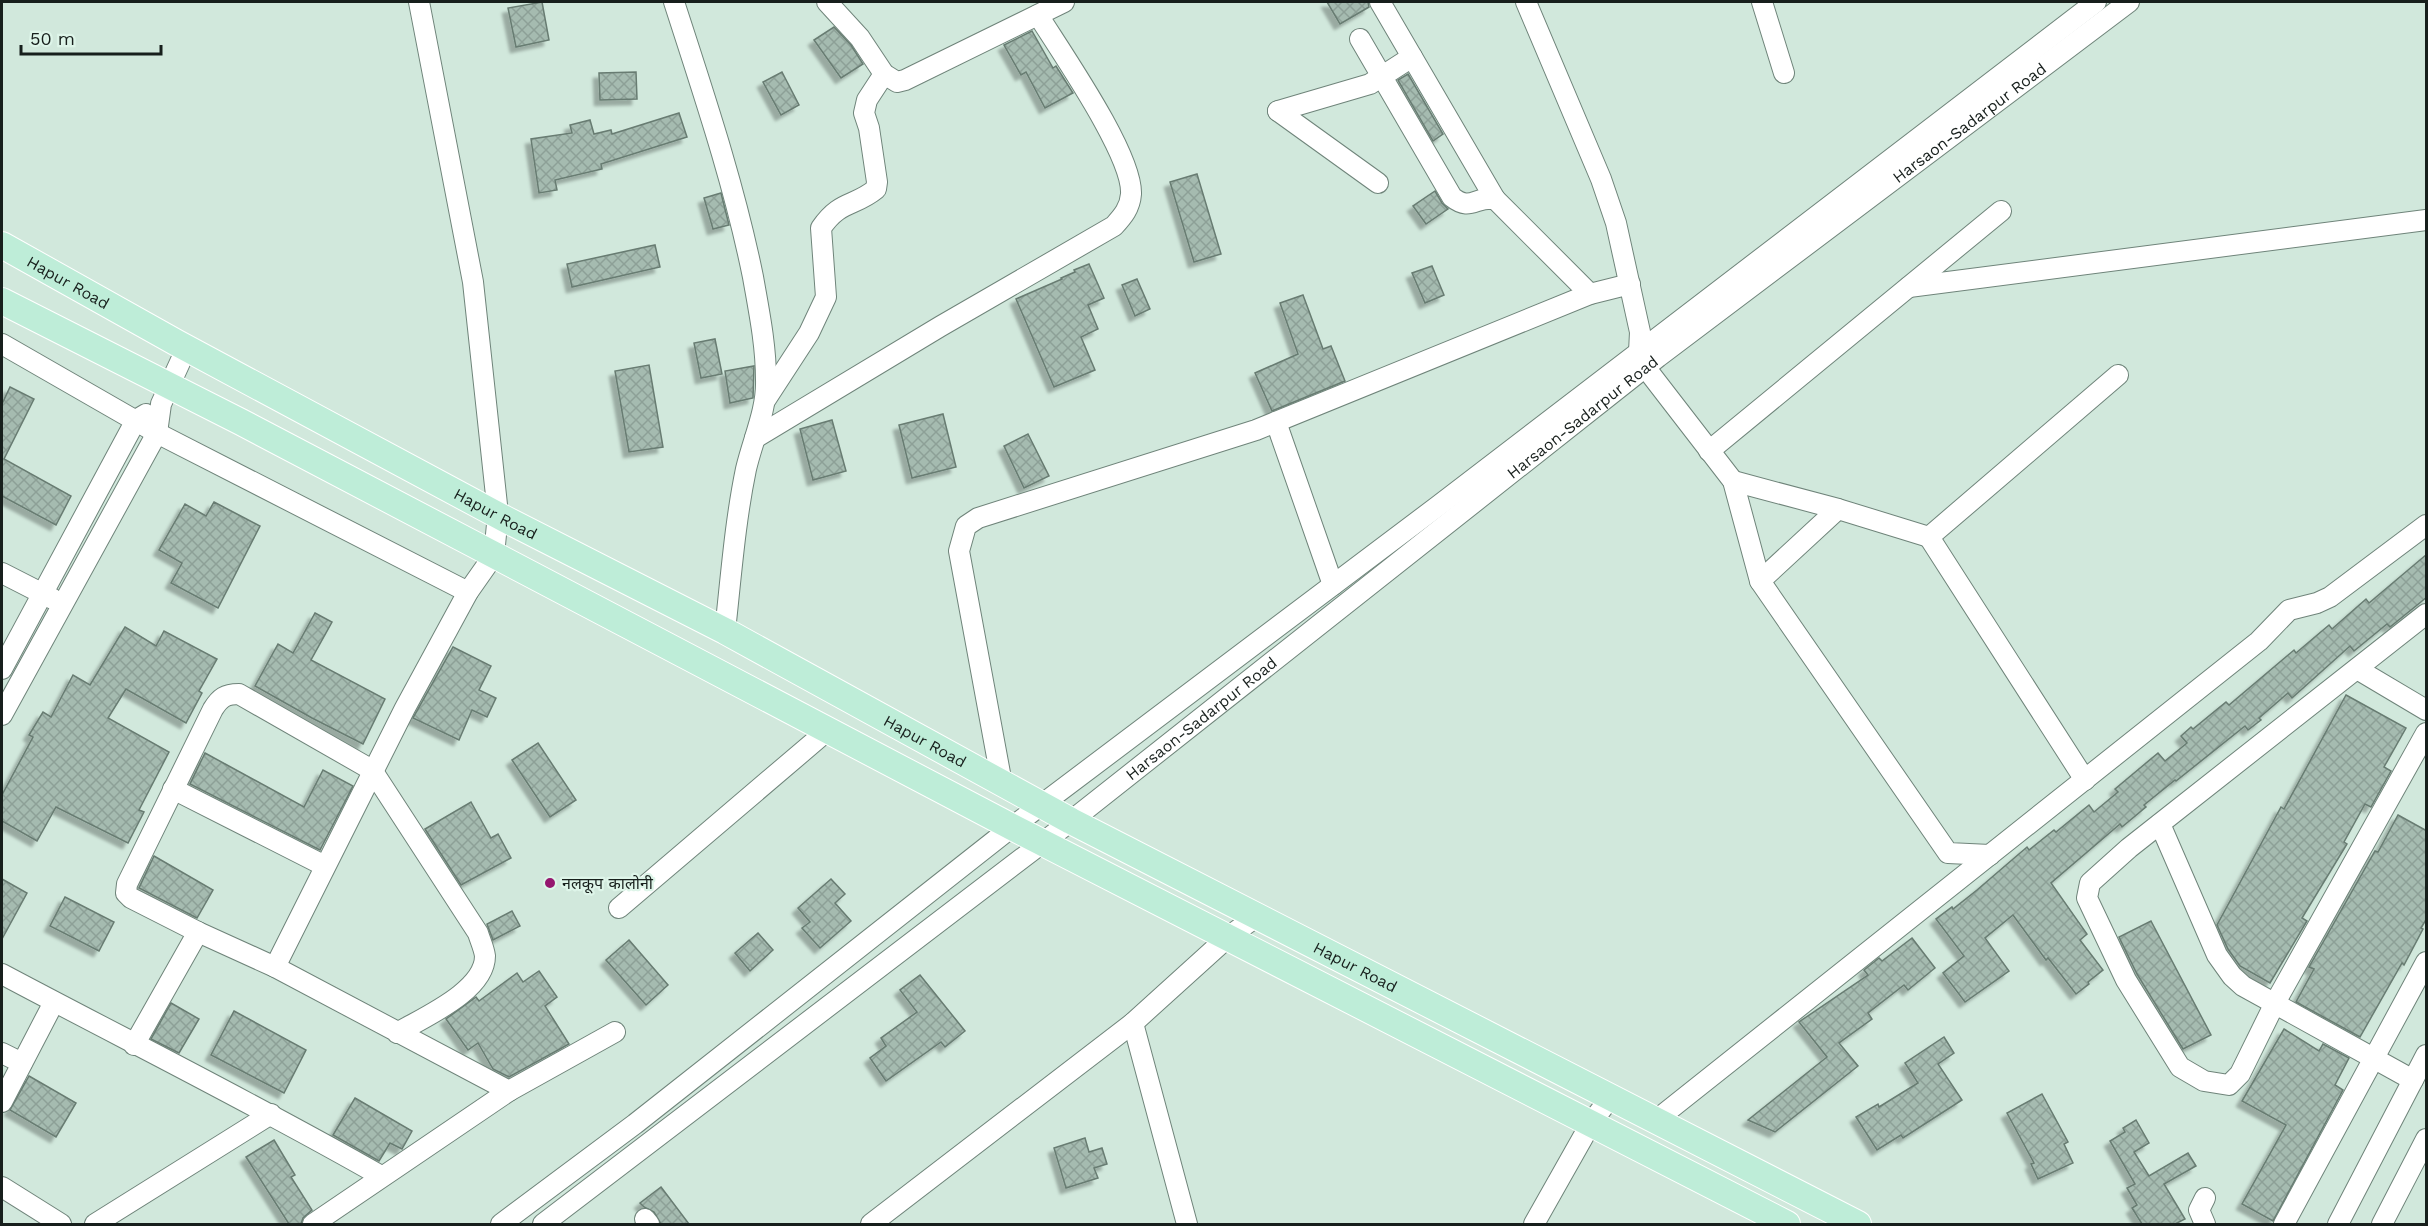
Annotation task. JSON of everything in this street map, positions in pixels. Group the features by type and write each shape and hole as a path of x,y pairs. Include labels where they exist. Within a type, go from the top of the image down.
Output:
{"main road":[{"name":"Hapur Road","path":"2,245 498,514 725,631 1071,821 1858,1224"},
{"name":"Hapur Road","path":"2,301 165,395 494,555 1043,843 1787,1224"}],"street":[{"path":"275,967 372,770 468,592 494,555 498,514 472,282 419,2"},
{"path":"674,2 710,114 744,235 764,346 765,401 747,468 737,522 725,631"},
{"path":"827,2 860,38 884,74 897,82 1064,2"},
{"path":"1380,2 1495,199 1590,294"},
{"path":"1526,2 1601,179 1616,223 1640,332 1642,359 1733,481 1760,581 1948,853 1990,855"},
{"path":"1762,2 1784,73"},
{"name":"Harsaon-Sadarpur Road","path":"543,1224 1071,821 1642,359 2096,2"},
{"name":"Harsaon-Sadarpur Road","path":"501,1224 635,1124 1041,804 1333,585 2129,2"},
{"path":"755,438 941,326 1114,226 1126,212 1131,197 1131,187 1125,167 1108,129 1038,15"},
{"path":"1360,39 1452,197 1461,204 1467,205 1488,198 1495,199"},
{"path":"1378,183 1278,111 1370,84 1412,57"},
{"path":"765,401 809,333 826,297 821,228 837,210 876,189 878,182 864,113 867,100 884,74"},
{"path":"1709,451 2001,211"},
{"path":"1909,287 2427,220"},
{"path":"1002,784 959,551 966,526 978,518 1275,422 1590,294 1630,284"},
{"path":"2,344 157,433 468,592"},
{"path":"2,715 157,433 165,395 187,347"},
{"path":"1929,537 2118,375"},
{"path":"2,669 136,420 165,395"},
{"path":"1275,422 1333,585"},
{"path":"1733,481 1838,509 1929,537 2085,780"},
{"path":"1760,581 1838,509"},
{"path":"1655,1121 2259,641 2289,610 2330,597 2427,525"},
{"path":"2,573 62,603"},
{"path":"2427,614 2128,848 2090,883 2087,898 2126,980 2180,1067 2204,1081 2229,1085 2240,1074 2275,1003 2427,733"},
{"path":"2357,669 2427,710"},
{"path":"398,1033 463,993 475,982 482,972 485,956 478,933 372,770 239,694 228,694 219,699 213,709 127,884 126,893 131,898 198,932 275,967 398,1033 509,1091"},
{"path":"619,908 828,730"},
{"path":"173,789 325,866"},
{"path":"2160,824 2217,955 2232,976 2242,986 2413,1080"},
{"path":"871,1224 1133,1023 1228,937 1256,917"},
{"path":"134,1045 198,932"},
{"path":"2284,1224 2427,962"},
{"path":"2,974 134,1045 271,1114 381,1176"},
{"path":"2,1102 54,1002"},
{"path":"1133,1023 1187,1224"},
{"path":"313,1224 509,1091 615,1032"},
{"path":"2,1053 22,1064"},
{"path":"2338,1224 2427,1055"},
{"path":"1534,1224 1591,1123 1610,1098"},
{"path":"95,1224 271,1114"},
{"path":"2382,1224 2427,1139"},
{"path":"2,1187 61,1224"},
{"path":"2205,1198 2199,1210 2205,1224"}],"building":[{"path":"542,2 549,40 516,47 508,8"},
{"path":"1327,2 1368,2 1369,7 1340,24"},
{"path":"834,27 851,45 863,64 841,78 814,40"},
{"path":"1032,31 1053,68 1056,66 1073,93 1045,108 1026,72 1021,75 1004,45"},
{"path":"636,72 637,99 600,100 599,73"},
{"path":"782,72 799,105 781,115 763,82"},
{"path":"1408,74 1443,134 1433,141 1398,80"},
{"path":"679,113 687,137 601,164 602,169 555,180 557,190 539,193 531,139 572,133 570,125 590,120 594,134 611,130 612,134"},
{"path":"1197,174 1221,254 1194,262 1170,182"},
{"path":"1435,191 1448,209 1426,224 1413,206"},
{"path":"721,193 729,225 713,229 704,198"},
{"path":"655,245 660,267 572,287 567,264"},
{"path":"1089,264 1104,298 1088,305 1098,329 1081,337 1095,370 1054,387 1016,299 1062,279 1075,272 1074,270"},
{"path":"1432,266 1444,295 1425,303 1412,273"},
{"path":"1137,279 1150,309 1135,316 1122,285"},
{"path":"1303,295 1323,349 1331,346 1345,381 1272,411 1255,373 1298,354 1280,303"},
{"path":"715,339 722,374 701,378 694,343"},
{"path":"649,365 663,447 629,452 615,371"},
{"path":"754,366 753,398 730,403 725,371"},
{"path":"10,387 34,399 4,459 71,496 56,525 2,496 2,404"},
{"path":"943,414 956,467 912,478 899,425"},
{"path":"832,420 846,471 813,480 800,429"},
{"path":"1028,434 1049,476 1024,488 1004,446"},
{"path":"214,502 260,526 218,608 171,583 182,563 159,550 185,504 206,516"},
{"path":"2427,554 2427,597 2390,627 2387,624 2354,651 2350,646 2292,698 2288,693 2259,718 2261,720 2248,730 2245,726 2175,780 2144,805 2146,807 2122,827 2120,824 2051,883 2087,934 2080,940 2103,970 2088,982 2089,984 2076,994 2048,958 2046,960 2013,915 1985,938 2009,971 1965,1002 1943,973 1964,956 1936,919 1952,907 1953,909 2027,847 2029,850 2054,830 2056,832 2089,805 2094,812 2118,792 2115,789 2158,753 2165,761 2187,743 2181,736 2191,727 2193,729 2226,702 2229,705 2294,650 2296,653 2329,625 2332,629 2366,599 2369,603"},
{"path":"315,613 332,622 311,660 385,699 363,744 255,686 278,644 293,653"},
{"path":"125,627 156,646 164,631 217,659 199,691 202,693 186,723 126,689 108,718 169,752 139,810 144,812 128,843 56,807 37,841 2,821 2,795 33,737 29,735 43,712 51,717 73,675 90,685"},
{"path":"453,647 491,666 479,690 496,698 487,717 472,710 459,740 413,718"},
{"path":"2346,695 2406,728 2384,767 2391,771 2371,807 2365,804 2344,842 2347,844 2302,918 2307,921 2270,983 2240,966 2228,949 2217,925 2281,807 2284,809"},
{"path":"538,743 576,800 550,817 512,760"},
{"path":"205,753 304,807 323,770 353,786 320,850 190,784"},
{"path":"471,802 491,838 498,834 511,858 461,885 425,829"},
{"path":"2398,815 2427,831 2427,918 2404,965 2402,963 2360,1037 2296,1002 2314,969 2309,967"},
{"path":"154,856 213,890 197,918 139,888"},
{"path":"2,879 27,893 2,939"},
{"path":"831,879 845,894 835,903 851,921 820,948 802,928 810,922 798,908"},
{"path":"65,897 114,922 99,951 50,926"},
{"path":"512,911 520,926 493,940 487,924"},
{"path":"2151,921 2211,1035 2183,1049 2137,974 2119,937"},
{"path":"758,933 773,950 750,971 735,953"},
{"path":"1912,938 1935,968 1908,990 1904,985 1868,1013 1872,1019 1839,1043 1858,1066 1775,1132 1748,1120 1827,1057 1799,1022 1868,975 1864,970 1879,958 1882,961"},
{"path":"629,940 668,985 646,1005 606,960"},
{"path":"539,971 557,997 545,1006 569,1044 509,1077 493,1069 478,1043 468,1050 446,1019 476,997 479,1001 517,973 523,982"},
{"path":"920,975 965,1031 945,1047 941,1042 886,1081 870,1058 886,1046 881,1038 917,1012 900,990"},
{"path":"171,1003 199,1019 179,1053 151,1039"},
{"path":"234,1011 306,1050 284,1093 211,1055"},
{"path":"2284,1029 2319,1051 2323,1044 2349,1058 2335,1085 2343,1090 2273,1221 2242,1204 2286,1125 2242,1101"},
{"path":"1944,1037 1954,1053 1938,1064 1962,1100 1903,1138 1901,1135 1877,1150 1856,1117 1878,1104 1879,1107 1918,1083 1905,1063"},
{"path":"29,1076 76,1103 56,1137 10,1110"},
{"path":"2042,1094 2068,1142 2064,1144 2073,1163 2038,1179 2031,1164 2034,1163 2007,1113"},
{"path":"355,1098 412,1131 402,1149 390,1143 379,1161 333,1135"},
{"path":"2136,1120 2149,1143 2134,1152 2149,1176 2188,1153 2196,1166 2164,1184 2185,1219 2175,1224 2142,1224 2132,1208 2137,1205 2127,1188 2135,1184 2110,1141 2125,1132 2123,1128"},
{"path":"1085,1138 1089,1152 1102,1148 1107,1164 1094,1168 1098,1178 1066,1188 1054,1148"},
{"path":"274,1140 295,1175 291,1177 312,1210 303,1218 301,1224 289,1224 246,1157"},
{"path":"661,1187 689,1224 661,1224 654,1212 640,1203"}],"place":[{"name":"नलकूप कालोनी","path":"550,883"}]}
